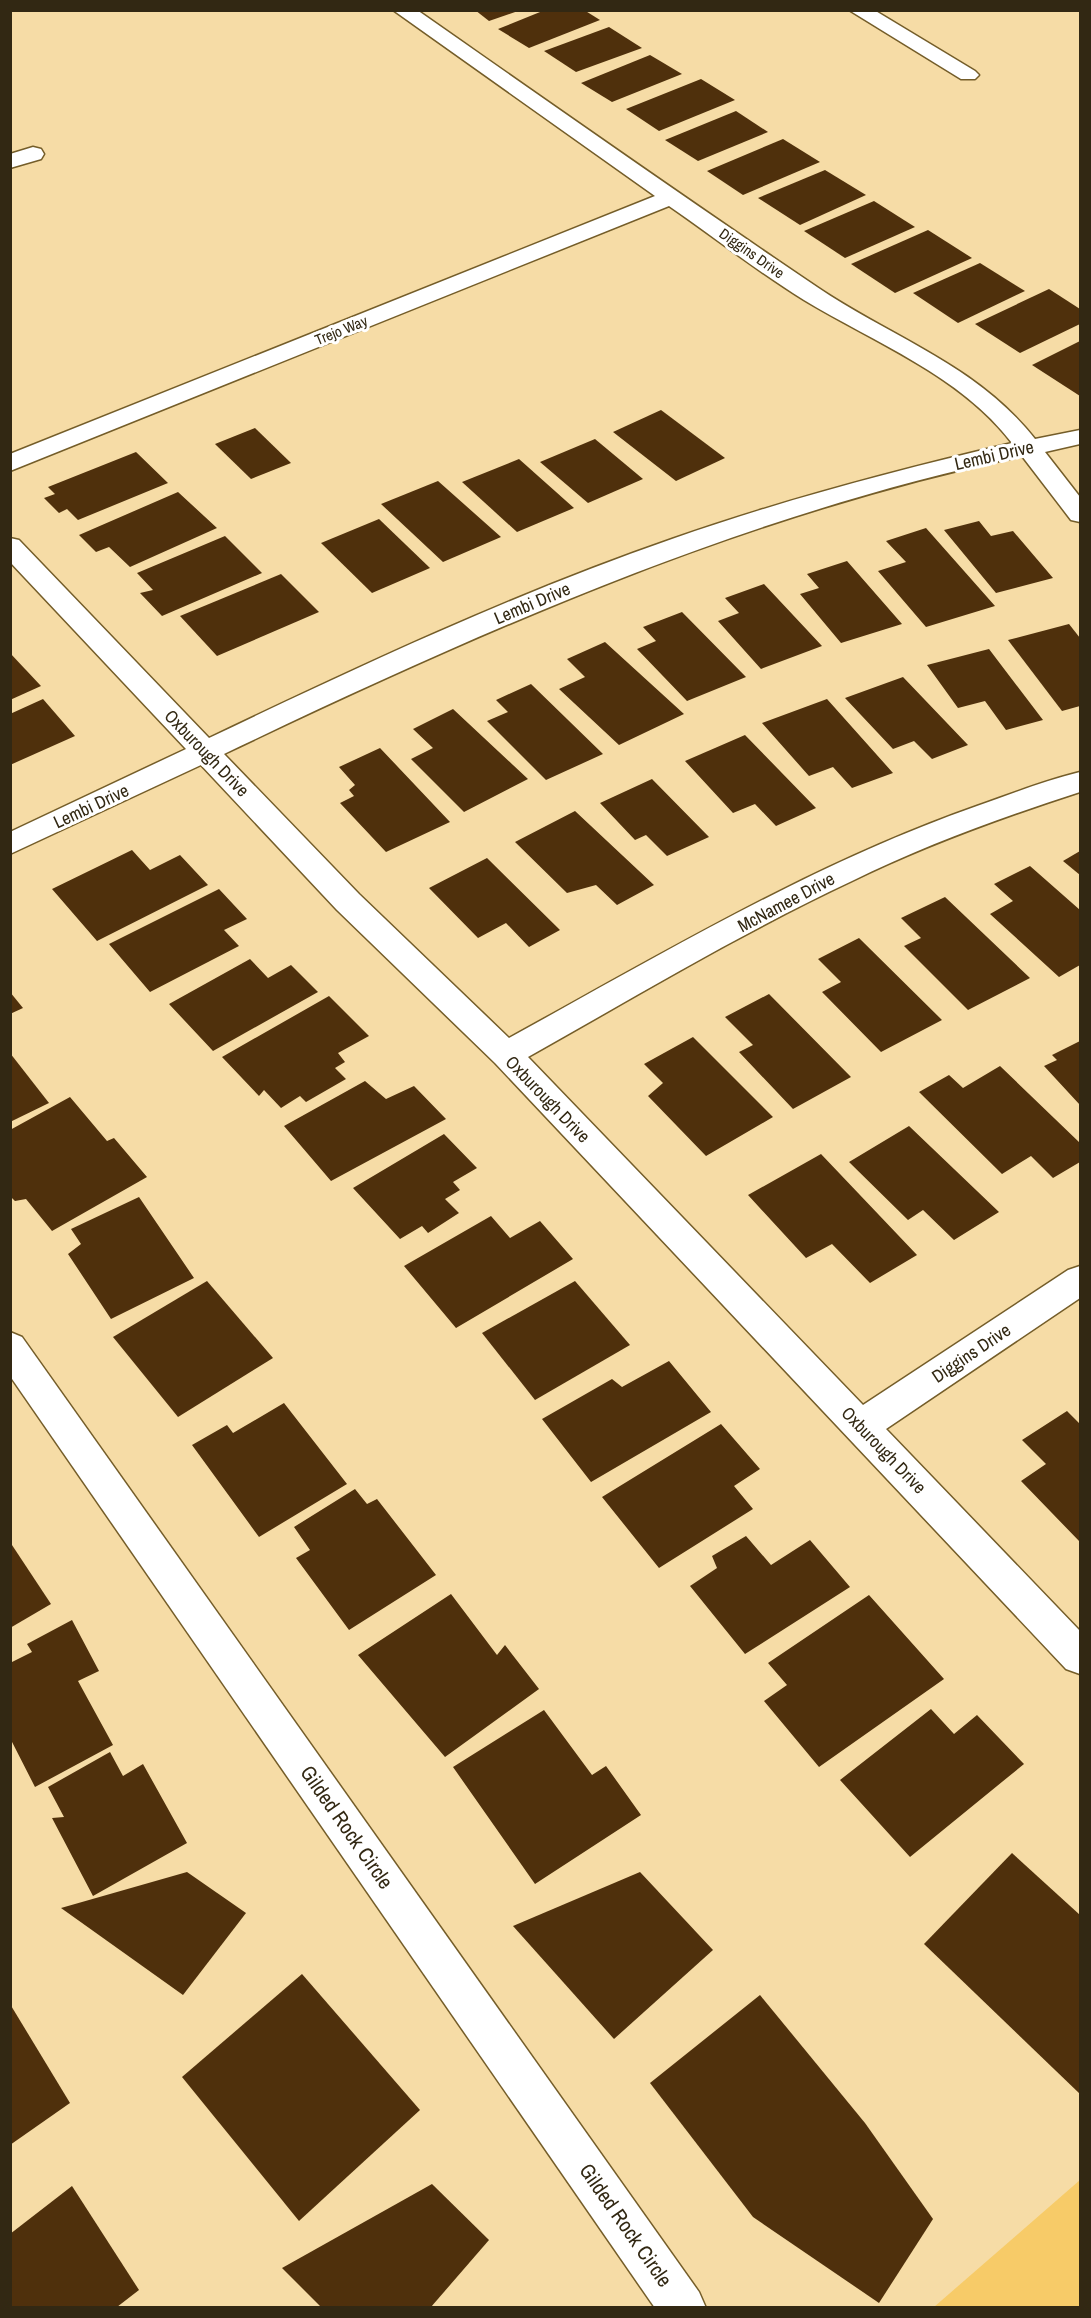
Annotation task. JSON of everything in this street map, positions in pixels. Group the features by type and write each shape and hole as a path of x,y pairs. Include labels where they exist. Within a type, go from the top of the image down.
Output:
{"street":[{"name":"Diggins Drive","path":"403,10 812,294 945,370 985,400 1029,447 1080,514"},
{"path":"859,10 968,75"},
{"path":"10,162 33,154"},
{"name":"Trejo Way","path":"10,463 671,197"},
{"name":"Lembi Drive","path":"10,844 540,599 684,544 818,501 918,473 1080,437"},
{"name":"Oxburough Drive","path":"10,546 348,902 506,1054 1080,1657"},
{"name":"McNamee Drive","path":"506,1054 810,888 913,841 1018,801 1080,782"},
{"name":"Diggins Drive","path":"861,1426 1080,1280"},
{"name":"Gilded Rock Circle","path":"10,1347 683,2307"}],"shaded area":[{"path":"1080,2180 1080,2307 934,2307"}],"building":[{"path":"475,10 518,10 518,11 489,21"},
{"path":"545,10 584,10 600,20 529,48 498,29"},
{"path":"609,27 642,48 576,72 544,51"},
{"path":"650,55 682,74 612,102 581,83"},
{"path":"701,79 735,100 659,131 626,109"},
{"path":"736,111 768,132 698,161 665,140"},
{"path":"783,139 820,162 743,195 707,171"},
{"path":"825,170 866,195 800,225 758,198"},
{"path":"874,201 915,227 845,258 804,231"},
{"path":"928,230 972,258 895,293 851,264"},
{"path":"980,263 1025,291 958,323 913,293"},
{"path":"1049,289 1080,309 1080,324 1020,353 975,324"},
{"path":"1080,341 1080,396 1032,365"},
{"path":"661,410 725,458 676,481 613,432"},
{"path":"255,428 291,463 251,479 215,444"},
{"path":"595,439 643,479 588,503 540,462"},
{"path":"136,452 168,483 78,520 67,509 59,513 44,498 55,494 48,487"},
{"path":"519,459 574,508 517,532 462,482"},
{"path":"438,481 501,537 443,562 381,504"},
{"path":"178,492 217,528 130,567 109,547 96,552 79,535"},
{"path":"379,519 430,568 372,593 321,543"},
{"path":"979,521 991,536 1013,531 1053,578 996,593 944,530"},
{"path":"926,528 995,606 926,627 878,571 906,562 886,541"},
{"path":"225,536 262,573 162,616 140,593 153,590 137,573"},
{"path":"847,561 902,624 841,643 800,594 819,588 807,574"},
{"path":"281,574 319,612 217,656 180,616"},
{"path":"764,584 822,646 761,669 718,621 739,613 725,598"},
{"path":"682,612 746,677 687,701 637,649 656,641 643,627"},
{"path":"1069,624 1080,638 1080,706 1062,711 1008,640"},
{"path":"605,642 684,714 619,745 559,689 585,677 567,659"},
{"path":"989,649 1043,720 1006,730 985,701 958,708 927,665"},
{"path":"10,653 41,686 10,700"},
{"path":"903,677 968,745 932,759 914,741 893,749 845,698"},
{"path":"531,684 603,754 546,780 487,721 508,712 496,700"},
{"path":"43,699 75,736 10,765 10,714"},
{"path":"827,699 893,773 852,788 833,767 809,776 762,723"},
{"path":"453,709 528,779 464,812 411,759 433,748 413,729"},
{"path":"745,735 816,808 776,826 755,804 733,813 685,761"},
{"path":"380,748 450,822 386,852 340,803 354,796 349,790 355,785 339,767"},
{"path":"652,779 709,837 667,856 646,835 635,840 600,803"},
{"path":"575,811 654,885 617,905 596,885 567,893 515,842"},
{"path":"132,850 150,870 180,855 208,885 97,941 52,889"},
{"path":"1080,851 1080,875 1063,861"},
{"path":"487,858 560,930 529,947 506,923 478,938 429,888"},
{"path":"1030,866 1080,910 1080,965 1059,977 990,914 1013,901 994,884"},
{"path":"219,889 247,919 224,930 239,946 150,992 109,944"},
{"path":"945,897 1030,978 968,1010 904,946 921,938 901,918"},
{"path":"859,938 942,1020 881,1052 822,992 841,982 818,959"},
{"path":"250,959 268,978 291,965 318,992 213,1051 169,1004"},
{"path":"10,992 23,1008 10,1014"},
{"path":"769,994 851,1077 793,1109 739,1052 753,1045 725,1017"},
{"path":"329,996 369,1036 338,1053 345,1062 335,1068 346,1079 306,1102 300,1096 281,1108 264,1090 259,1096 222,1057"},
{"path":"693,1037 773,1117 706,1156 648,1096 663,1083 644,1064"},
{"path":"1080,1041 1080,1105 1044,1066 1057,1060 1052,1055"},
{"path":"10,1053 49,1103 10,1122"},
{"path":"1000,1066 1080,1143 1080,1162 1053,1178 1031,1156 1002,1174 919,1092 949,1075 963,1088"},
{"path":"365,1081 386,1099 414,1086 446,1119 331,1181 284,1126"},
{"path":"70,1097 107,1141 114,1138 147,1177 52,1231 26,1199 15,1201 10,1196 10,1130"},
{"path":"909,1126 999,1212 954,1240 923,1210 908,1220 849,1162"},
{"path":"444,1134 477,1168 453,1182 460,1190 445,1199 459,1213 428,1233 422,1226 400,1239 353,1188"},
{"path":"821,1154 917,1255 870,1283 832,1244 806,1258 748,1195"},
{"path":"139,1197 194,1278 111,1319 68,1254 81,1244 71,1229"},
{"path":"491,1216 510,1238 540,1221 573,1259 456,1328 404,1266"},
{"path":"207,1281 273,1358 178,1417 113,1337"},
{"path":"575,1281 630,1345 535,1400 482,1333"},
{"path":"669,1361 711,1412 591,1482 542,1419 612,1379 622,1387"},
{"path":"284,1403 347,1484 259,1537 192,1445 227,1425 233,1433"},
{"path":"1067,1411 1080,1424 1080,1542 1021,1481 1046,1464 1022,1440"},
{"path":"721,1424 760,1469 734,1486 753,1509 659,1568 602,1497"},
{"path":"355,1489 367,1504 377,1499 436,1575 349,1630 296,1558 310,1550 294,1527"},
{"path":"746,1536 771,1565 810,1540 850,1587 745,1654 690,1586 717,1568 712,1556"},
{"path":"10,1542 51,1604 10,1628"},
{"path":"451,1594 497,1655 505,1645 539,1689 445,1757 358,1655"},
{"path":"869,1595 944,1679 819,1767 764,1701 787,1685 768,1663"},
{"path":"72,1620 99,1671 78,1681 113,1745 35,1787 10,1738 10,1663 32,1652 27,1644"},
{"path":"931,1709 954,1734 977,1715 1024,1764 910,1857 840,1780"},
{"path":"544,1710 592,1775 606,1766 641,1815 535,1884 453,1767"},
{"path":"110,1752 123,1776 143,1764 187,1843 93,1896 52,1818 64,1817 48,1787"},
{"path":"1012,1853 1080,1915 1080,2094 924,1944"},
{"path":"187,1872 246,1913 183,1995 61,1908"},
{"path":"640,1872 713,1950 614,2039 513,1926"},
{"path":"302,1974 420,2110 299,2221 182,2077"},
{"path":"760,1995 865,2123 933,2219 879,2303 753,2217 650,2083"},
{"path":"10,2004 70,2103 10,2145"},
{"path":"432,2184 489,2240 431,2307 321,2307 282,2268"},
{"path":"72,2186 139,2290 117,2307 10,2307 10,2234"}]}
